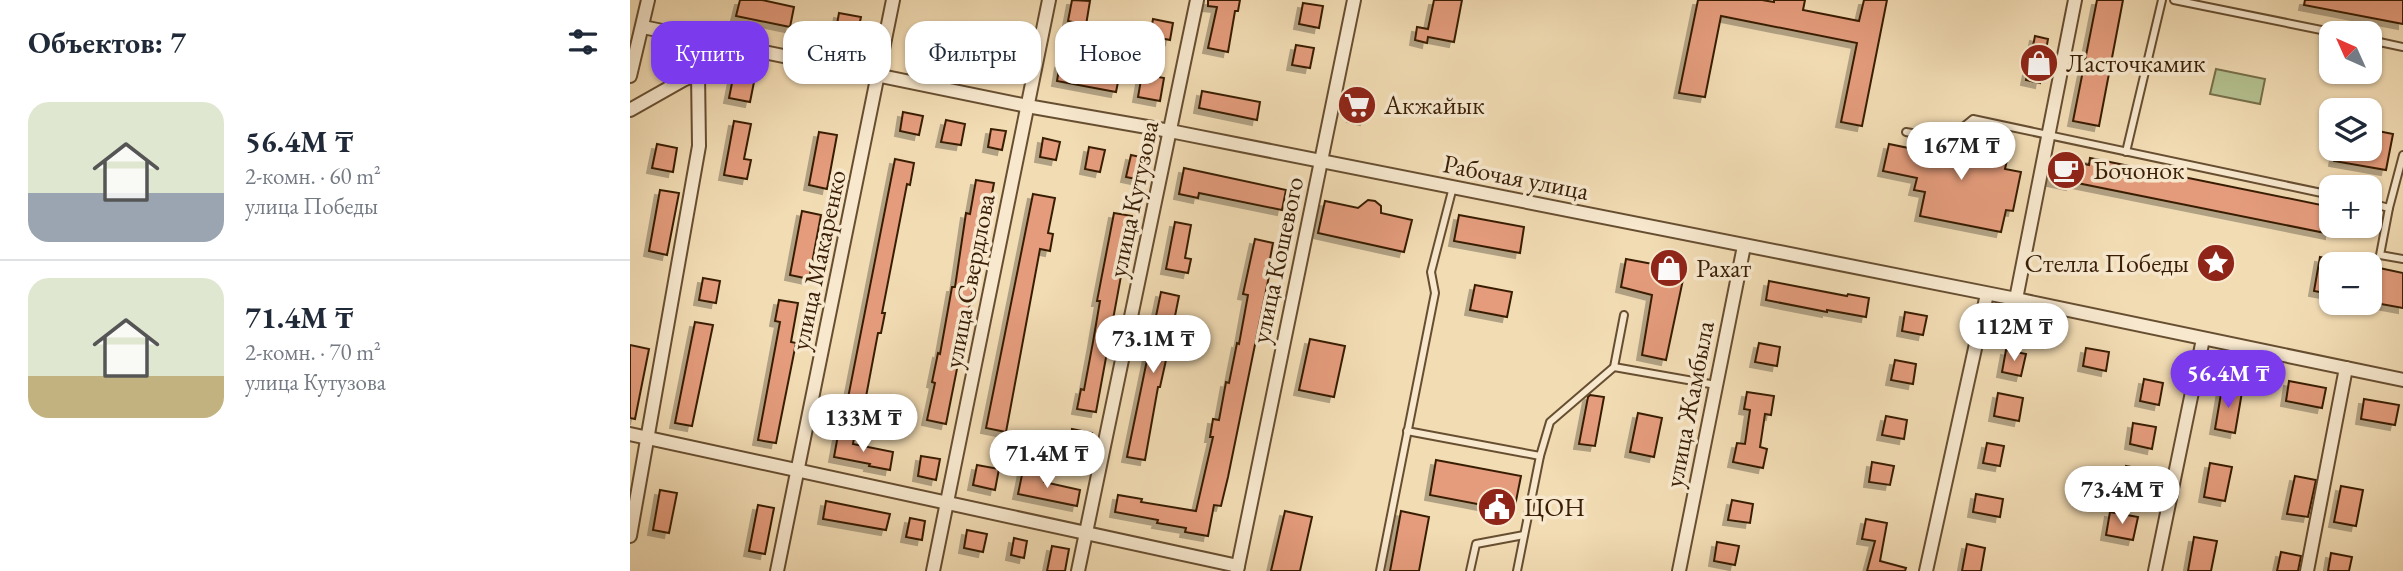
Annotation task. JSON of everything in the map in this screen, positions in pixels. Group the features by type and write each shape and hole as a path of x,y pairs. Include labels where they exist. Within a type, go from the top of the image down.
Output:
{"street":[{"path":"630,76 648,0"},
{"name":"улица Макаренко","path":"889,21 893,0"},
{"name":"улица Свердлова","path":"933,571 1049,0"},
{"name":"улица Кутузова","path":"1078,571 1196,0"},
{"name":"улица Кошевого","path":"1237,568 1354,0"},
{"path":"2016,299 2075,0"},
{"name":"Рабочая улица","path":"643,27 651,29"},
{"name":"Рабочая улица","path":"891,79 1170,131 1987,293 2403,380"},
{"path":"630,110 678,84"},
{"path":"630,536 699,146 698,84"},
{"name":"улица Макаренко","path":"777,571 876,84"},
{"name":"улица Жамбыла","path":"1679,571 1744,246"},
{"path":"1926,571 1987,293"},
{"path":"2155,571 2203,339"},
{"path":"2307,571 2346,368"},
{"path":"630,434 1237,568"}],"lane":[{"path":"2126,152 2162,0"},
{"path":"2174,0 2319,30"},
{"path":"2382,43 2403,47"},
{"path":"1906,132 1942,138 1961,130 1973,119 2319,192"},
{"path":"2403,155 2380,255 2403,259"},
{"path":"1380,571 1435,293 1431,272 1453,187"},
{"path":"2382,206 2389,208"},
{"path":"1517,571 1540,456 1550,422 1614,367 1624,315"},
{"path":"1614,367 1716,385"},
{"path":"1407,431 1540,456"},
{"path":"1470,571 1476,544 1524,536"}],"green space":[{"path":"2216,69 2265,79 2260,104 2210,94"}],"building":[{"path":"740,0 762,0 794,7 791,21 783,21 783,26 736,16"},
{"path":"1072,0 1090,1 1087,21 1068,21"},
{"path":"1208,0 1240,0 1238,11 1235,11 1228,52 1208,48 1217,7 1208,6"},
{"path":"1434,0 1462,0 1454,42 1428,37 1427,43 1415,40 1417,27 1428,29"},
{"path":"1698,0 1805,0 1803,10 1859,21 1864,0 1887,0 1862,126 1841,122 1857,43 1721,16 1705,97 1679,93"},
{"path":"2097,0 2123,0 2099,126 2073,121"},
{"path":"2305,0 2403,0 2403,24 2304,5"},
{"path":"1303,3 1323,6 1319,28 1299,24"},
{"path":"839,13 861,17 860,21 838,21"},
{"path":"1165,21 1173,23 1170,40 1165,39"},
{"path":"2035,36 2048,39 2040,83 2026,80"},
{"path":"1296,45 1314,48 1310,68 1292,65"},
{"path":"732,84 754,84 750,102 729,98"},
{"path":"1073,84 1118,84 1116,92"},
{"path":"1140,84 1163,84 1160,101 1138,97"},
{"path":"1357,90 1371,93 1365,120 1352,117"},
{"path":"1202,91 1260,102 1257,120 1199,108"},
{"path":"903,112 923,116 919,135 900,131"},
{"path":"946,120 965,124 961,145 941,142"},
{"path":"734,121 751,124 744,159 751,160 747,179 724,175"},
{"path":"991,129 1006,131 1002,150 988,147"},
{"path":"819,132 837,135 827,189 809,185"},
{"path":"2382,132 2393,134 2386,170 2334,161 2382,161"},
{"path":"1961,136 2010,146 2005,169 2021,172 2013,211 2006,210 2001,232 1920,216 1925,192 1914,190 1917,178 1883,171 1889,144 1957,158"},
{"path":"1043,138 1060,142 1056,160 1040,157"},
{"path":"657,144 677,148 673,172 652,168"},
{"path":"1089,147 1105,150 1100,172 1085,169"},
{"path":"1131,155 1145,158 1141,180 1126,177"},
{"path":"2057,158 2089,165 2090,158 2319,205 2319,232 2072,182 2071,185 2052,181"},
{"path":"895,159 914,163 910,185 907,184 882,313 885,313 881,333 878,333 865,402 848,398"},
{"path":"1184,168 1286,190 1282,210 1199,193 1198,198 1179,194"},
{"path":"976,180 994,183 946,424 927,420 938,353 940,354 952,287 955,287 966,213 970,214"},
{"path":"660,190 679,193 667,255 649,251"},
{"path":"1033,194 1055,198 1048,233 1053,234 1050,251 1040,249 1006,432 986,428"},
{"path":"1368,200 1381,206 1381,213 1412,220 1404,252 1318,233 1325,201 1358,208"},
{"path":"802,211 821,215 809,279 790,275"},
{"path":"1114,213 1132,216 1096,412 1077,409 1081,389 1084,390"},
{"path":"1459,215 1524,227 1520,253 1454,241"},
{"path":"1175,222 1191,225 1185,258 1191,259 1188,273 1166,269"},
{"path":"1255,239 1273,243 1267,275 1269,276 1228,477 1221,506 1214,505 1208,536 1185,532 1186,528 1157,523 1158,520 1115,512 1118,495 1142,499 1141,502 1196,511 1213,437 1210,437 1213,419 1219,420 1226,382 1229,383 1237,343 1239,344 1248,295 1243,294"},
{"path":"1626,259 1685,270 1666,360 1642,355 1652,295 1621,287"},
{"path":"2319,263 2319,292 2314,291"},
{"path":"2382,269 2403,273 2403,308 2382,304"},
{"path":"703,278 720,281 716,303 699,300"},
{"path":"1769,281 1869,298 1866,317 1766,300"},
{"path":"1475,285 1512,292 1507,317 1470,310"},
{"path":"1161,292 1179,296 1145,460 1127,457"},
{"path":"779,300 798,303 791,342 796,343 776,443 758,440 780,322 775,321"},
{"path":"1905,312 1927,316 1923,335 1902,331"},
{"path":"695,322 713,325 692,426 675,423"},
{"path":"1310,339 1345,346 1334,397 1299,390"},
{"path":"1759,343 1780,347 1777,366 1755,362"},
{"path":"630,345 649,349 635,419 630,418"},
{"path":"2086,348 2109,352 2106,371 2083,366"},
{"path":"2006,350 2026,354 2021,376 2002,372"},
{"path":"1895,360 1916,364 1913,384 1891,380"},
{"path":"2144,379 2163,383 2159,405 2140,401"},
{"path":"2289,381 2326,388 2322,408 2286,401"},
{"path":"2222,388 2242,392 2235,433 2215,429"},
{"path":"1747,392 1774,396 1771,415 1765,414 1760,447 1767,449 1763,468 1733,462 1737,443 1745,444 1750,410 1744,409"},
{"path":"1998,393 2023,398 2019,421 1994,416"},
{"path":"1590,395 1604,397 1595,446 1579,444"},
{"path":"2364,399 2399,405 2395,425 2361,419"},
{"path":"1638,413 1662,418 1654,457 1630,452"},
{"path":"1886,416 1907,420 1904,439 1882,435"},
{"path":"2133,423 2156,427 2152,449 2130,444"},
{"path":"1072,429 1092,433 1087,456 1067,452"},
{"path":"838,435 854,438 853,444 893,452 890,470 834,457"},
{"path":"1987,443 2004,446 2000,466 1983,463"},
{"path":"921,456 940,459 936,480 918,476"},
{"path":"1436,460 1521,476 1514,511 1430,495"},
{"path":"1872,462 1894,466 1890,485 1869,482"},
{"path":"2210,463 2232,467 2225,501 2204,497"},
{"path":"977,465 999,469 995,490 973,485"},
{"path":"2126,466 2147,470 2144,490 2122,486"},
{"path":"1023,470 1045,475 1044,482 1080,490 1077,506 1018,494"},
{"path":"2295,476 2316,480 2308,517 2287,514"},
{"path":"2341,486 2363,490 2356,526 2334,522"},
{"path":"660,490 677,493 669,533 653,530"},
{"path":"1976,494 2003,499 2000,517 1973,512"},
{"path":"1732,500 1753,504 1750,523 1728,520"},
{"path":"826,501 890,514 886,530 823,519"},
{"path":"758,505 774,508 765,554 749,551"},
{"path":"1285,511 1312,517 1300,571 1271,571"},
{"path":"1401,511 1429,517 1419,571 1390,571"},
{"path":"2110,512 2138,517 2133,540 2106,535"},
{"path":"910,518 925,521 922,540 906,537"},
{"path":"1866,519 1887,523 1880,561 1906,568 1905,571 1867,571 1875,541 1862,539"},
{"path":"967,530 987,534 983,552 964,548"},
{"path":"2194,537 2217,541 2211,571 2188,571"},
{"path":"1014,538 1027,541 1024,558 1011,555"},
{"path":"1717,542 1739,546 1735,565 1714,561"},
{"path":"1967,544 1985,548 1981,571 1962,571"},
{"path":"1052,546 1069,549 1065,571 1047,571"},
{"path":"2281,552 2301,556 2298,571 2277,571"},
{"path":"2331,553 2352,557 2349,571 2328,571"}],"place":[{"name":"Ласточкамик","path":"2039,63"},
{"name":"Акжайык","path":"1357,105"},
{"name":"Бочонок","path":"2066,170"},
{"name":"Стелла Победы","path":"2216,263"},
{"name":"Рахат","path":"1669,268"},
{"name":"ЦОН","path":"1497,507"}]}
